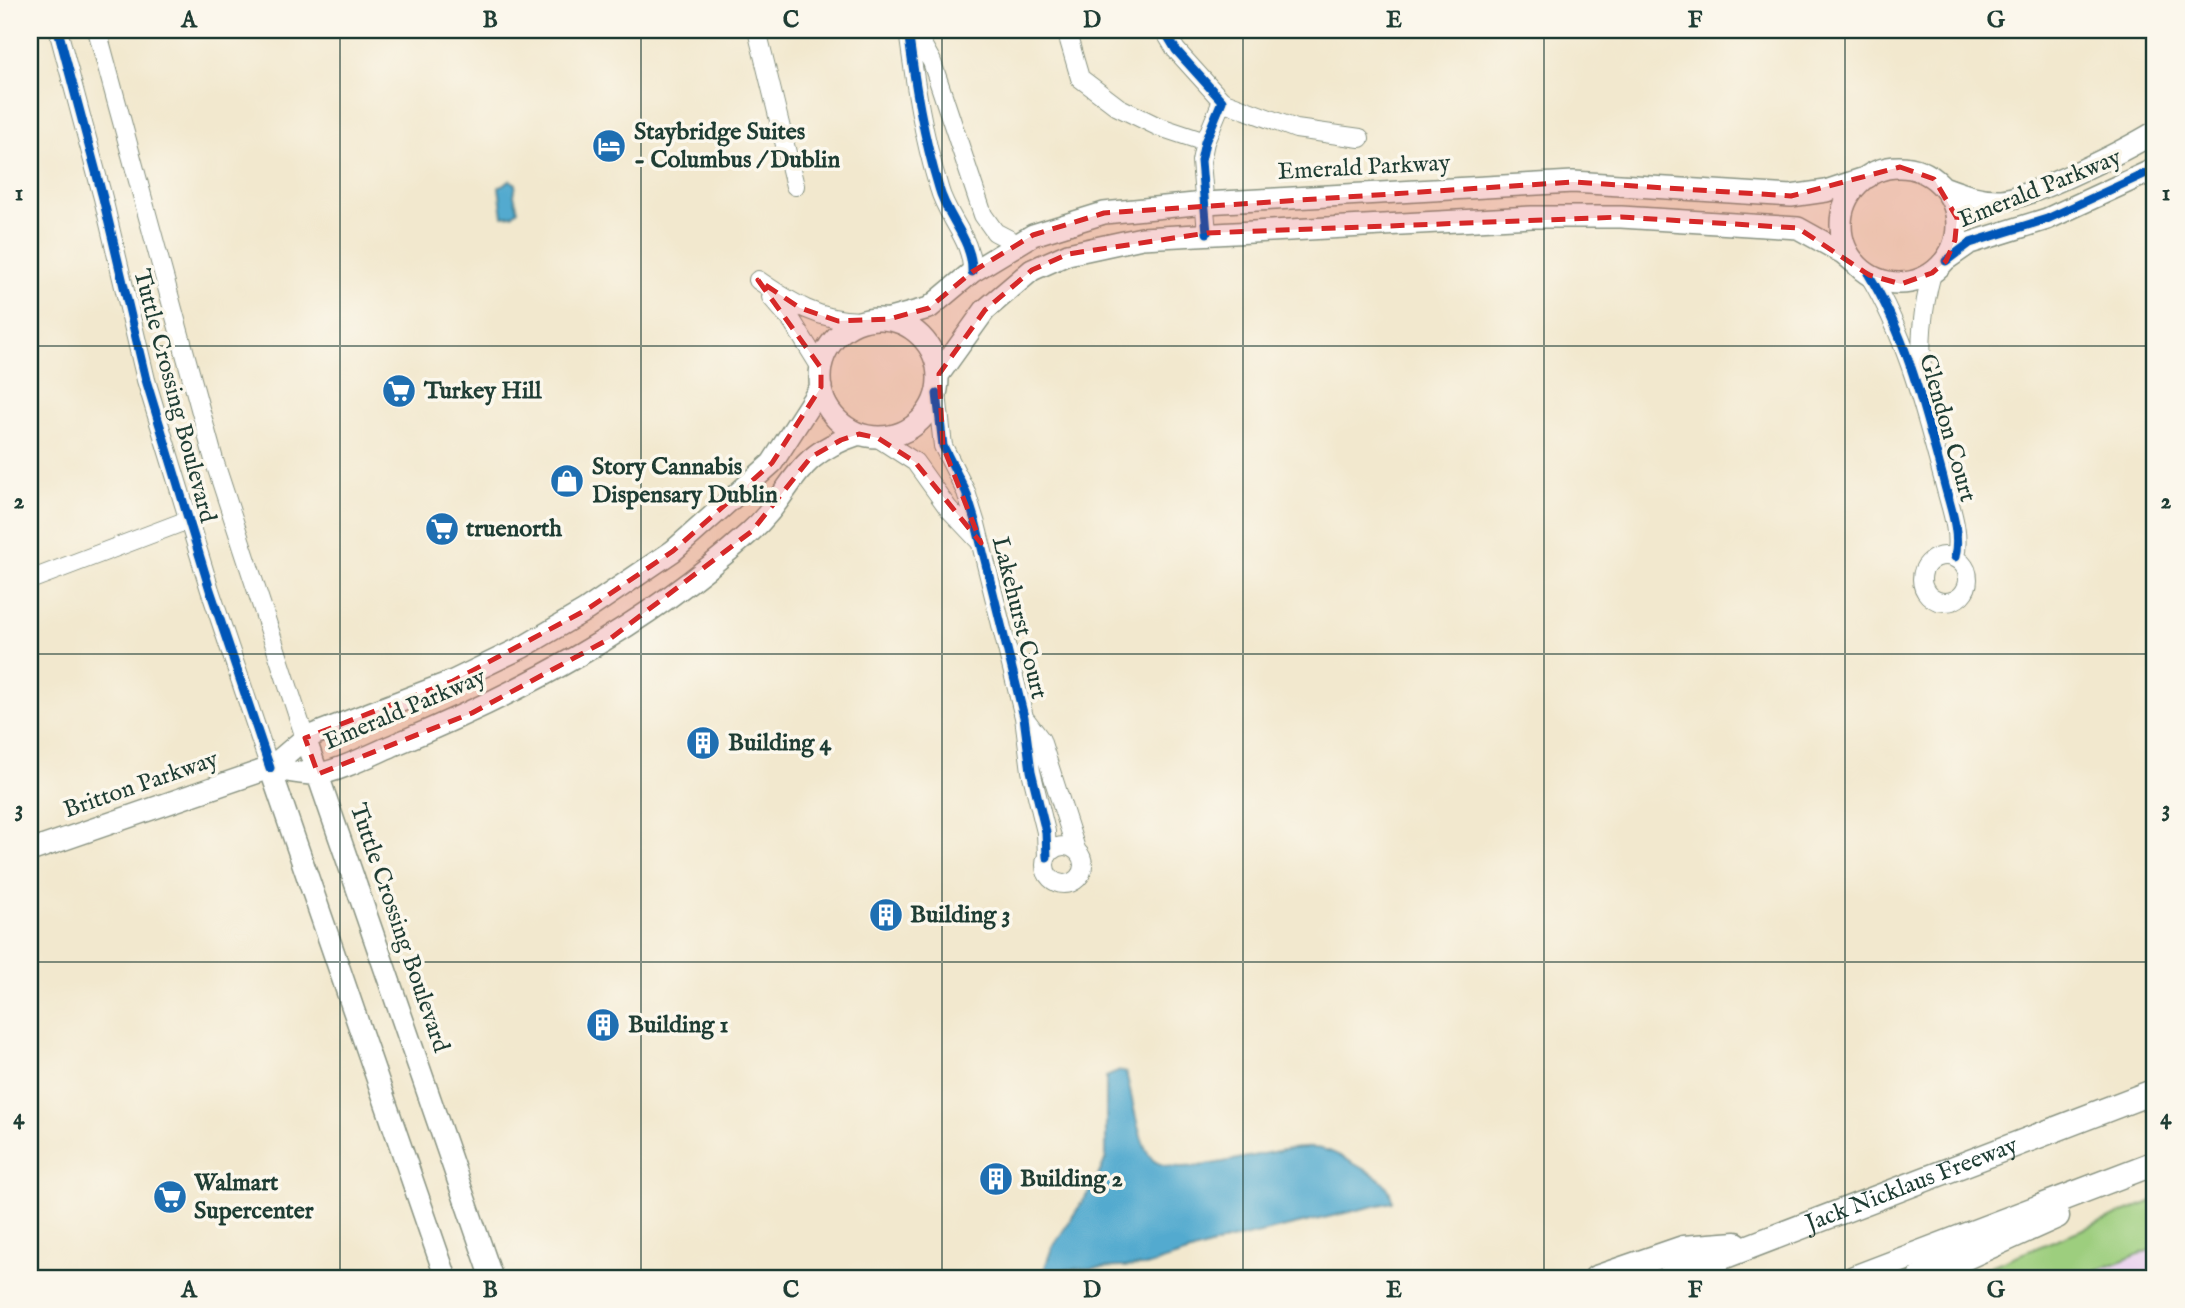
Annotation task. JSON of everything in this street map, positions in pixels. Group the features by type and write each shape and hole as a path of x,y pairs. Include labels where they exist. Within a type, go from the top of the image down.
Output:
{"highway":[{"name":"Jack Nicklaus Freeway","path":"1668,1278 2155,1091"},
{"path":"1854,1278 2155,1163"},
{"path":"1920,1278 2048,1221 2155,1163"},
{"path":"1596,1278 1683,1248 1764,1241"}],"main road":[{"name":"Emerald Parkway","path":"1943,187 1977,199 2003,200 2022,195 2101,160 2155,132"},
{"path":"938,384 934,355 923,338 908,326 889,319 862,321 835,339 821,377 834,416 869,436 898,435 915,426 929,412 938,384 985,310 1032,270 1068,254 1142,238 1532,217 1621,217 1798,228 1843,253 1863,270 1884,282 1901,284 1917,281 1939,267 1955,240 1957,218 1943,187 1924,173 1913,169 1888,168 1868,177 1846,202 1842,224 1845,245 1863,270"},
{"name":"Emerald Parkway","path":"1939,267 1969,243 2060,214 2155,169"},
{"name":"Emerald Parkway","path":"889,319 929,309 972,272 1016,243 1055,226 1104,213 1205,203 1573,182 1791,196 1826,191 1868,177"},
{"name":"Emerald Parkway","path":"270,768 305,738 465,676 523,647 645,572 772,463 821,377"},
{"name":"Emerald Parkway","path":"270,768 318,774 472,713 540,680 611,638 710,567 752,531 811,457 828,445 869,436"},
{"name":"Tuttle Crossing Boulevard","path":"305,738 492,1278"},
{"name":"Tuttle Crossing Boulevard","path":"270,768 441,1272"},
{"name":"Britton Parkway","path":"30,851 270,768"}],"street":[{"name":"Tuttle Crossing Boulevard","path":"58,30 103,198 146,380 188,520 270,768"},
{"name":"Tuttle Crossing Boulevard","path":"97,30 214,460 305,738"},
{"path":"757,30 796,186"},
{"path":"908,30 918,110 940,192 969,249 972,272"},
{"path":"914,30 932,62 983,215 995,232 1016,243"},
{"path":"1066,30 1080,78 1118,107 1157,126 1205,142"},
{"path":"1164,30 1176,50 1222,102 1296,129 1360,138"},
{"path":"1208,233 1201,161 1205,142 1222,102"},
{"name":"Glendon Court","path":"1926,415 1919,346 1922,312 1939,267"},
{"name":"Glendon Court","path":"1863,270 1899,332 1926,415 1956,533 1955,557"},
{"path":"821,377 792,321 758,280 800,308 838,321 862,321"},
{"name":"Lakehurst Court","path":"938,384 943,446 965,492 981,543 1024,717 1031,771 1046,832 1045,868 1050,877 1059,883 1070,883 1079,877 1083,868 1082,858 1076,849 1041,740 1024,717"},
{"name":"Lakehurst Court","path":"869,436 915,462 948,508 981,543"},
{"path":"30,580 188,520"},
{"path":"1047,857 1060,846 1076,849"}],"highlighted area":[{"path":"1900,167 1934,179 1957,218 1955,240 1946,261 1932,273 1901,284 1869,275 1798,228 1621,217 1207,233 1068,254 1032,270 985,310 939,374 943,446 981,543 915,462 878,438 859,434 841,440 811,457 752,531 611,638 472,713 318,774 305,738 453,681 586,610 673,551 772,463 821,387 821,368 758,280 800,308 838,321 889,319 929,308 972,272 1033,235 1104,213 1513,184 1573,182 1791,196"}],"shaded area":[{"path":"2155,1248 2155,1278 2077,1278"}],"green space":[{"path":"2155,1200 2155,1248 2077,1278 1961,1278"}],"water":[{"path":"510,180 516,184 514,195 518,210 512,215 503,216 499,187"},
{"path":"1120,1071 1126,1073 1145,1147 1156,1162 1189,1167 1298,1148 1321,1149 1341,1156 1376,1177 1387,1187 1392,1202 1226,1241 1146,1266 1044,1270 1052,1248 1096,1181 1106,1158 1106,1077"}],"cycle path":[{"path":"58,30 103,198 146,380 210,590 270,768"},
{"path":"908,30 920,110 933,168 943,199 964,239 972,272"},
{"path":"1164,30 1176,50 1222,101 1205,142 1201,161 1207,233"},
{"path":"1946,261 1970,243 2047,219 2155,169"},
{"path":"1869,275 1894,323 1921,400 1954,518 1955,557"},
{"path":"937,394 943,446 966,492 976,524 1024,717 1031,771 1046,832 1047,857"}],"place":[{"name":"Staybridge Suites - Columbus / Dublin","path":"609,146"},
{"name":"Turkey Hill","path":"399,391"},
{"name":"Story Cannabis Dispensary Dublin","path":"567,481"},
{"name":"truenorth","path":"442,529"},
{"name":"Building 4","path":"703,743"},
{"name":"Building 3","path":"886,915"},
{"name":"Building 1","path":"603,1025"},
{"name":"Building 2","path":"996,1179"},
{"name":"Walmart Supercenter","path":"170,1197"}]}
